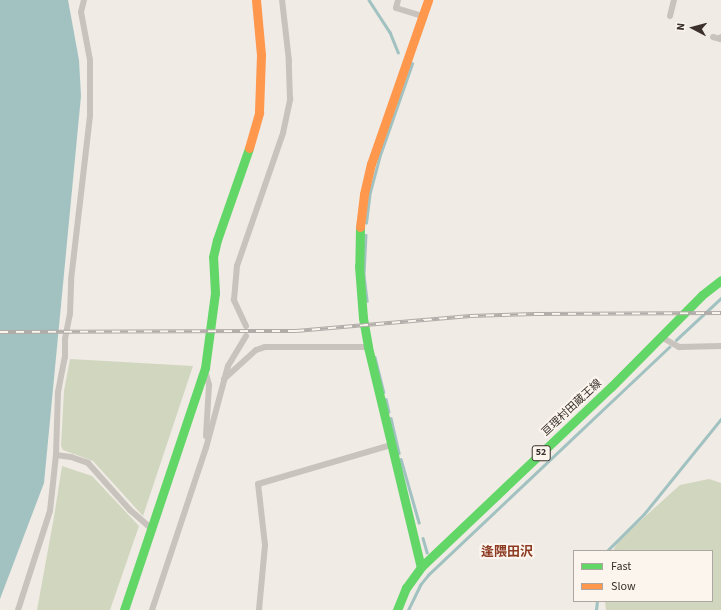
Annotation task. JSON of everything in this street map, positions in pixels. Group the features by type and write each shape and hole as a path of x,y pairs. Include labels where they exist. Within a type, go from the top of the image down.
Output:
{"street":[{"path":"18,610 50,511 56,455 58,392 65,357 65,339 70,314 71,280 90,115 90,60 82,12 84,0"},
{"path":"124,610 205,368 215,293 213,257 217,240 254,135 259,112 261,55 256,0"},
{"path":"246,326 234,300 237,266 283,133 290,99 289,61 282,0"},
{"path":"398,0 396,8 422,16"},
{"path":"421,567 368,347 363,318 359,266 360,228 364,194 380,135 428,0"},
{"path":"670,16 674,0"},
{"path":"713,37 720,39 721,37"},
{"name":"亘理村田蔵王線","path":"397,610 406,588 421,567 611,387 702,295 721,280"},
{"path":"152,610 206,448 228,366 246,336"},
{"path":"660,337 679,347 721,346"},
{"path":"224,380 256,350 265,347 368,347"},
{"path":"205,368 209,385 206,448"},
{"path":"259,610 265,546 258,484 391,446"},
{"path":"56,455 88,463 130,510 151,528"}],"green space":[{"path":"70,359 193,366 143,516 93,461 63,450 61,446 64,391"},
{"path":"62,466 92,476 139,526 110,610 37,610"},
{"path":"709,479 721,483 721,610 606,610 605,602 713,602 713,550 614,550 618,541 680,485"}],"water":[{"path":"0,0 68,0 79,60 81,96 44,483 0,599"}],"waterway":[{"path":"369,0 390,32 398,52"},
{"path":"366,223 370,192 379,158 412,64"},
{"path":"366,235 364,275 367,301"},
{"path":"676,340 721,298"},
{"path":"408,610 420,585 428,575 669,347"},
{"path":"375,357 384,392"},
{"path":"386,399 389,412"},
{"path":"391,418 399,453"},
{"path":"608,550 644,514 721,419"},
{"path":"401,459 419,522"},
{"path":"423,538 427,552"},
{"path":"596,610 597,602"}],"railway":[{"path":"0,332 296,331 470,316 536,314 721,313"}],"traffic: fast":[{"path":"124,610 205,368 215,293 213,257 217,240 249,148"},
{"path":"360,227 359,266 363,318 368,347 421,567"},
{"path":"397,610 406,588 421,567 611,387 702,295 721,280"}],"traffic: slow":[{"path":"249,148 259,112 261,55 256,0"},
{"path":"360,227 364,194 371,164 428,0"}],"district":[{"name":"逢隈田沢","path":"507,552"}]}
